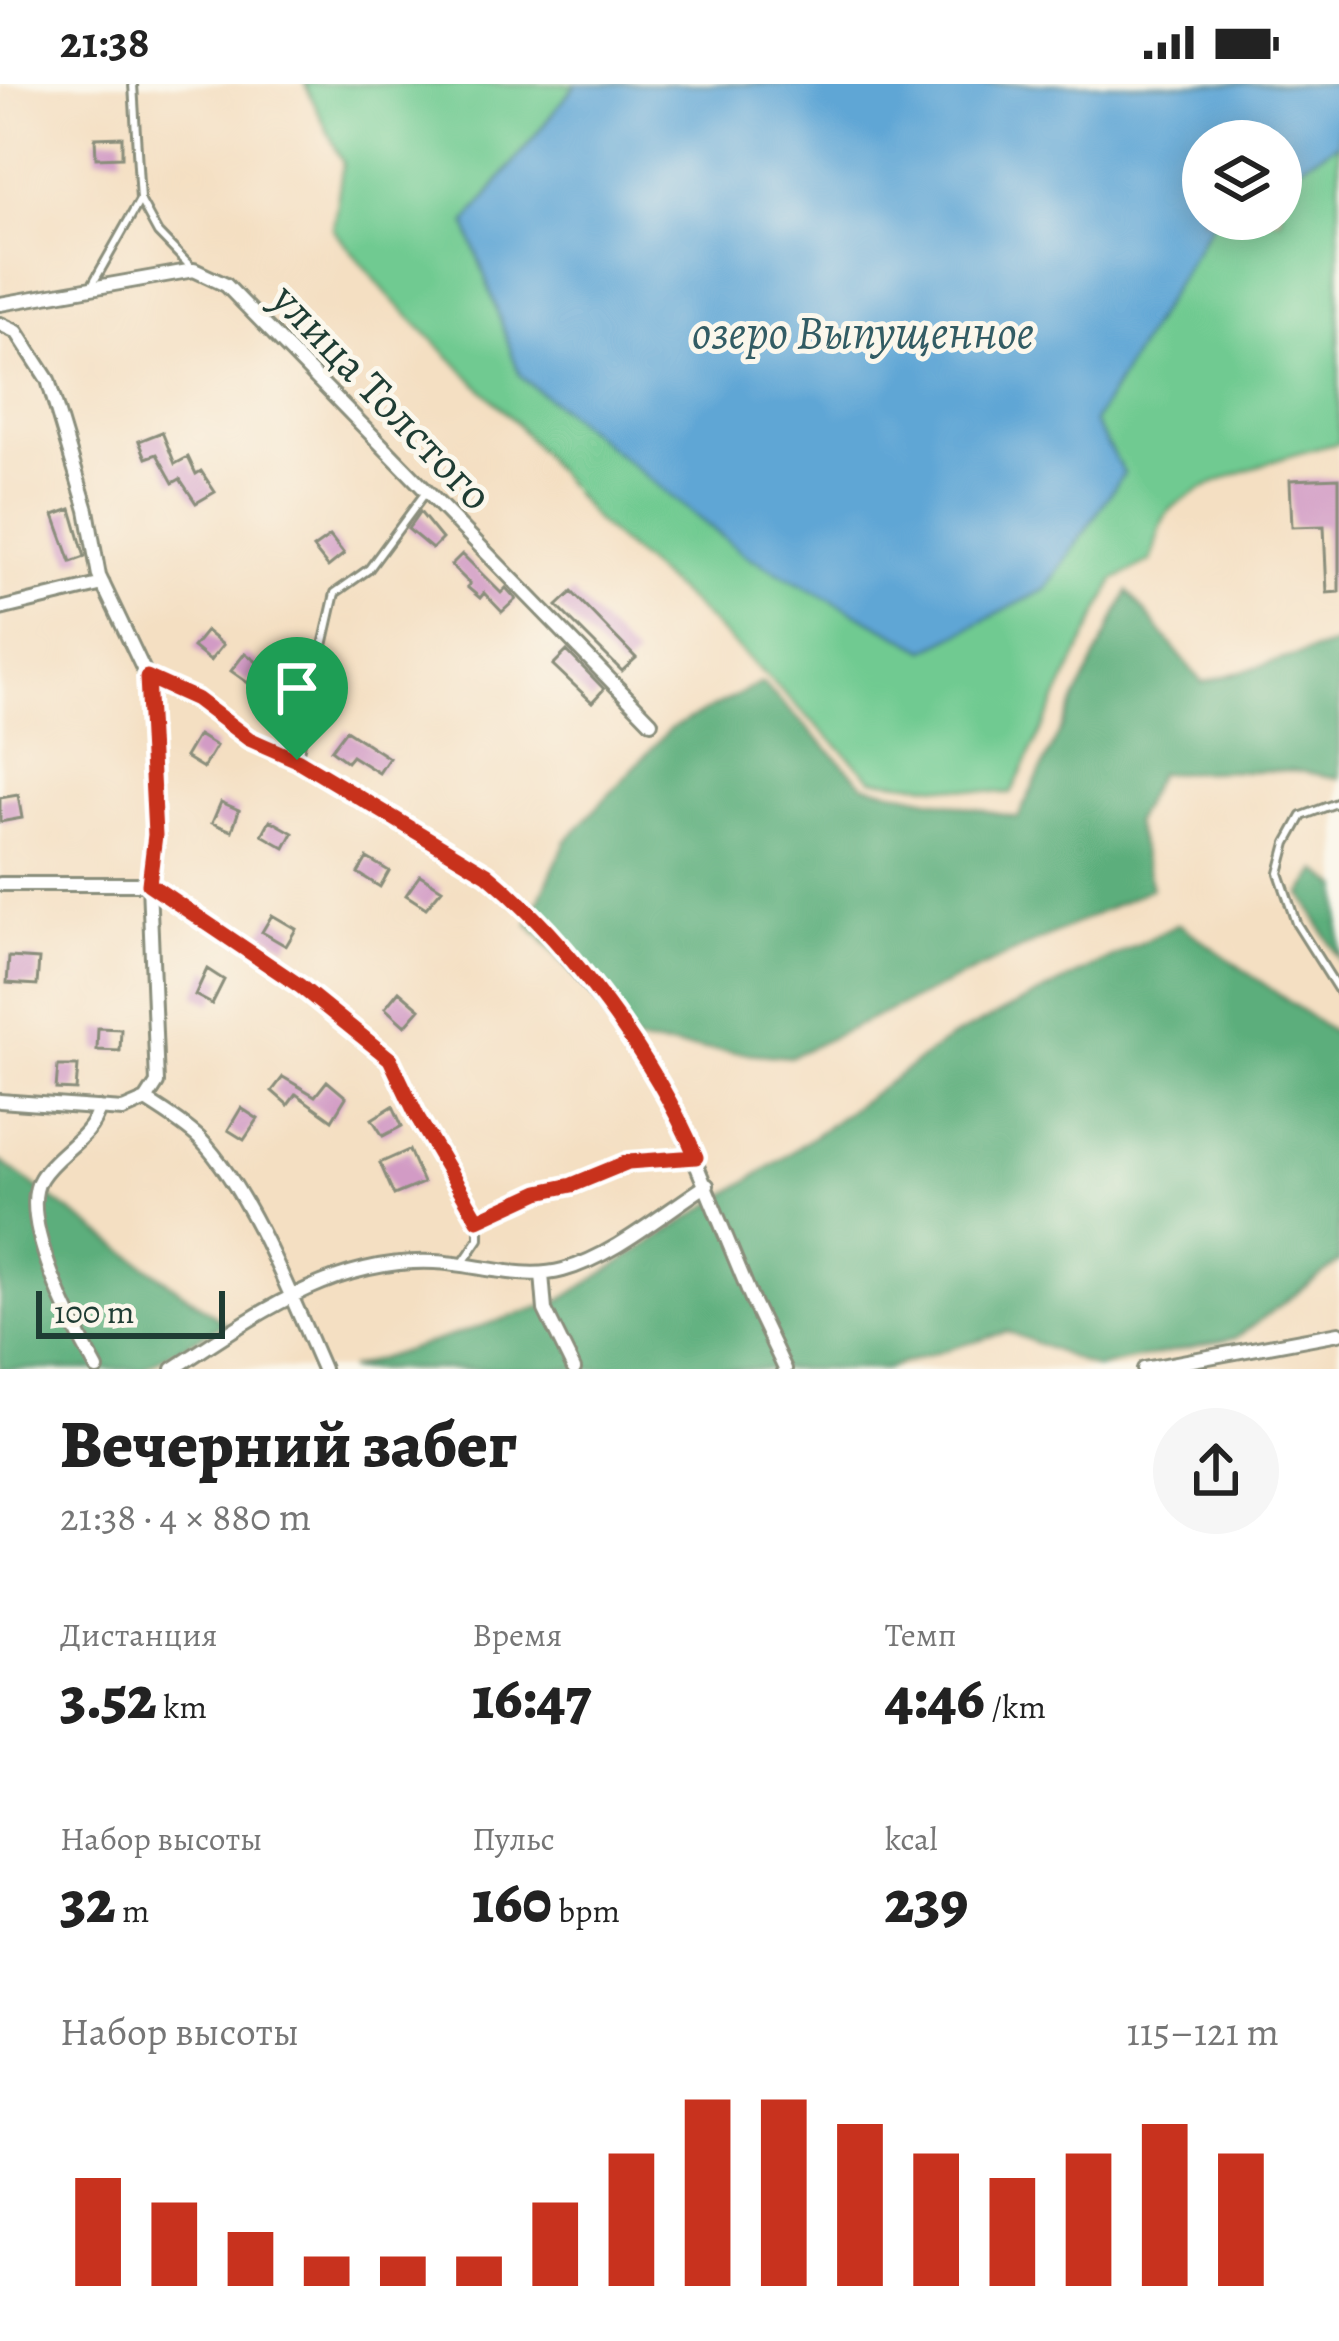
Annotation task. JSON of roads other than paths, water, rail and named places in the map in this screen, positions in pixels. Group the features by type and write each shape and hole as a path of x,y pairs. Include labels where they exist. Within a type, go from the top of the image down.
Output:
{"street":[{"path":"0,304 194,270"},
{"name":"улица Толстого","path":"194,270 226,286 651,722"},
{"path":"0,324 17,332 48,380 87,510 103,584 147,677 155,835 149,884 158,1061 157,1083 146,1100 123,1110 0,1101"},
{"path":"0,609 103,584"},
{"path":"147,677 196,699 249,739 297,760 487,874 553,938 638,1048 668,1096 784,1369"},
{"path":"0,884 149,884 300,986 390,1059 418,1118 478,1220"},
{"path":"146,1100 188,1128 213,1154 276,1263 323,1369"},
{"path":"97,1369 55,1286 35,1197 40,1178 92,1126 99,1108"},
{"path":"173,1369 260,1311 371,1267 415,1262 542,1274 575,1266 707,1185"},
{"path":"542,1274 545,1310 574,1369"},
{"path":"1144,1369 1339,1333"}],"lane":[{"path":"134,84 140,200 158,233 194,270"},
{"path":"90,289 140,200"},
{"path":"297,760 335,593 369,569 425,493"},
{"path":"1339,802 1302,816 1287,843 1279,873 1296,922 1339,991"},
{"path":"461,1264 479,1239 478,1220"}],"water":[{"name":"озеро Выпущенное","path":"576,84 1339,84 1339,143 1302,165 1302,120 1182,120 1182,240 1202,240 1094,422 1124,473 1046,589 926,650 745,555 520,376 466,223"}]}
